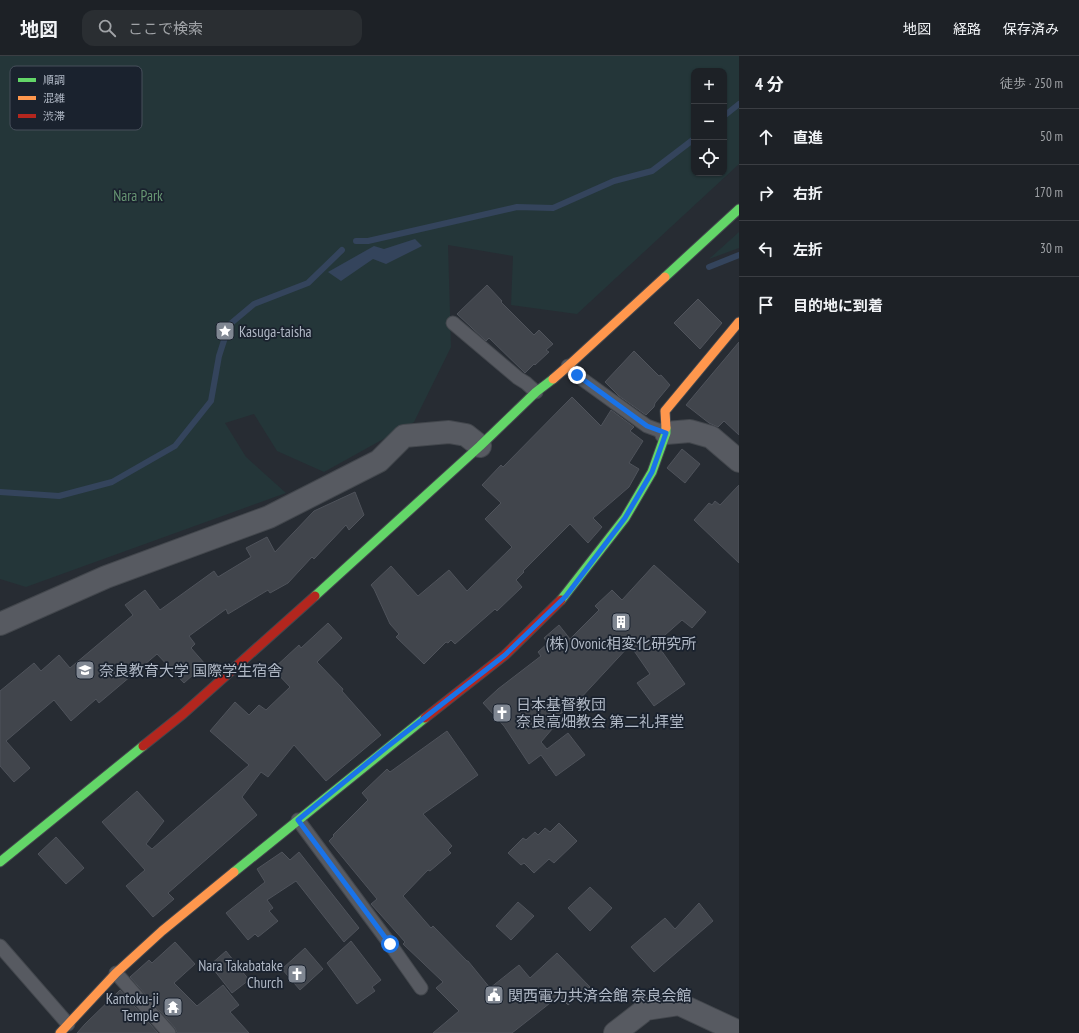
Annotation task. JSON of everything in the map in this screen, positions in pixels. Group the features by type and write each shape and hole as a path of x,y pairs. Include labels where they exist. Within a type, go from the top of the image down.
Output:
{"street":[{"path":"0,862 183,714 360,556 480,446 536,392 568,366 739,209"},
{"path":"64,1028 116,973 162,932 387,747 505,655 566,596 625,518 652,472 666,433 665,411 739,322"},
{"path":"666,433 690,431 711,438 739,461"},
{"path":"0,624 106,577 269,517 378,461 404,436 449,432 466,435 480,446"},
{"path":"615,1033 646,1009 679,1004 739,1032"}],"lane":[{"path":"453,323 536,392"},
{"path":"568,366 577,375 647,426 666,433"},
{"path":"298,820 421,988"},
{"path":"0,946 64,1028"},
{"path":"116,973 169,1033"}],"green space":[{"name":"Kasuga-taisha","path":"0,56 739,56 739,164 727,175 727,68 691,68 691,176 726,176 577,314 511,305 513,256 448,245 451,347 414,422 324,472 277,451 254,414 225,423 246,457 286,493 26,587 0,579"},
{"path":"739,232 739,248 709,259"}],"water":[{"path":"415,239 422,246 386,264 373,259 341,281 328,272 374,246 384,249"}],"building":[{"path":"487,285 502,301 501,302 534,335 539,330 553,344 546,350 549,352 525,373 489,338 486,341 457,314"},
{"path":"698,299 722,323 700,349 674,323"},
{"path":"739,342 739,435 724,421 718,427 709,423 686,405"},
{"path":"634,351 670,385 655,403 654,407 646,415 619,396 605,382"},
{"path":"572,397 601,426 611,410 634,427 630,431 643,441 629,463 639,469 629,487 593,518 602,527 588,543 570,524 523,571 524,572 516,580 522,587 497,611 495,609 455,644 451,640 448,643 446,642 424,664 396,637 399,634 390,624 371,585 391,566 418,596 449,570 467,591 512,547 485,519 501,503 482,485 501,465 503,467"},
{"path":"682,449 700,464 685,483 667,468"},
{"path":"739,485 739,563 694,520 709,503 712,505 715,501 720,505"},
{"path":"355,492 364,515 349,530 346,525 314,559 312,557 288,583 270,593 268,590 228,614 226,609 189,636 195,644 191,648 205,664 184,683 157,654 99,703 96,699 71,721 54,700 6,741 30,768 14,782 0,766 0,691 34,663 41,671 59,655 70,668 133,615 125,605 145,590 160,610 214,571 218,577 251,557 246,548 267,537 275,552 314,511"},
{"path":"654,565 706,612 692,628 682,620 656,643 685,684 654,706 637,683 650,674 630,645 578,701 556,717 559,721 541,742 547,749 568,733 585,755 556,776 541,755 529,764 504,726 483,703 498,689 541,656 538,652 548,643 544,638 559,625 570,639 599,610 595,606 612,590 622,600"},
{"path":"328,623 342,638 317,662 343,689 342,691 381,735 326,781 294,745 268,777 261,772 242,797 257,815 168,893 174,899 153,917 126,886 145,870 102,822 137,791 164,821 146,844 152,849 249,765 210,731 235,702 249,715 259,705 266,710 290,687 273,669 299,645 301,648"},
{"path":"447,731 478,775 423,814 452,846 448,850 451,853 430,871 428,870 403,896 431,928 433,926 468,961 490,988 519,965 530,978 557,953 590,987 568,1005 559,996 512,1033 433,1033 459,1011 436,988 443,982 403,944 405,942 371,904 377,899 329,841 334,836 333,835 368,800 362,793 387,769 390,772"},
{"path":"559,823 577,841 554,863 549,859 534,873 524,863 521,865 508,853 523,838 526,840 535,832 538,835 545,828 550,832"},
{"path":"56,837 84,868 66,884 38,854"},
{"path":"282,852 290,860 299,852 359,928 344,942 296,881 267,900 273,908 269,911 278,921 258,937 255,934 248,940 226,913 265,882 257,869"},
{"path":"590,887 612,908 590,931 568,908"},
{"path":"518,902 534,916 511,940 496,926"},
{"path":"699,903 713,921 654,972 631,947 665,918 675,929"},
{"path":"351,941 381,980 372,987 375,991 357,1004 327,963"},
{"path":"175,942 195,964 174,983 197,1006 223,985 239,1005 230,1012 249,1033 177,1033 175,1028 130,977 149,960 152,963"},
{"name":"Nara Takabatake Church","path":"305,948 323,969 300,990 282,969"},
{"path":"226,951 249,980 232,993 210,965"},
{"path":"120,990 158,1033 77,1033 85,1024"}],"waterway":[{"path":"727,114 739,104"},
{"path":"356,241 368,241 517,207 553,208 614,181 652,171 693,140"},
{"path":"0,492 59,496 112,482 175,446 211,401 219,356 229,325 254,304 308,283 342,250"},
{"path":"709,267 739,255"}],"traffic: fast":[{"path":"665,277 739,209"},
{"path":"315,596 480,446 536,392 553,379"},
{"path":"561,600 625,518 652,472 666,433 666,428"},
{"path":"234,872 425,718"},
{"path":"0,862 143,746"}],"traffic: slow":[{"path":"553,379 665,277"},
{"path":"666,428 665,411 739,322"},
{"path":"60,1033 116,973 162,931 234,872"}],"traffic: jam":[{"path":"143,746 183,714 315,596"},
{"path":"425,718 505,655 561,600"}],"place":[{"name":"Kasuga-taisha","path":"225,331"},
{"name":"(株) Ovonic相変化研究所","path":"621,622"},
{"name":"奈良教育大学 国際学生宿舎","path":"85,670"},
{"name":"日本基督教団 奈良高畑教会 第二礼拝堂","path":"502,713"},
{"name":"Nara Takabatake Church","path":"297,974"},
{"name":"関西電力共済会館 奈良会館","path":"494,995"},
{"name":"Kantoku-ji Temple","path":"173,1007"}],"route":[{"path":"390,944 298,820 387,747 505,655 566,596 625,518 652,472 666,433 647,426 577,375"}],"park label":[{"name":"Nara Park","path":"138,195"}]}
